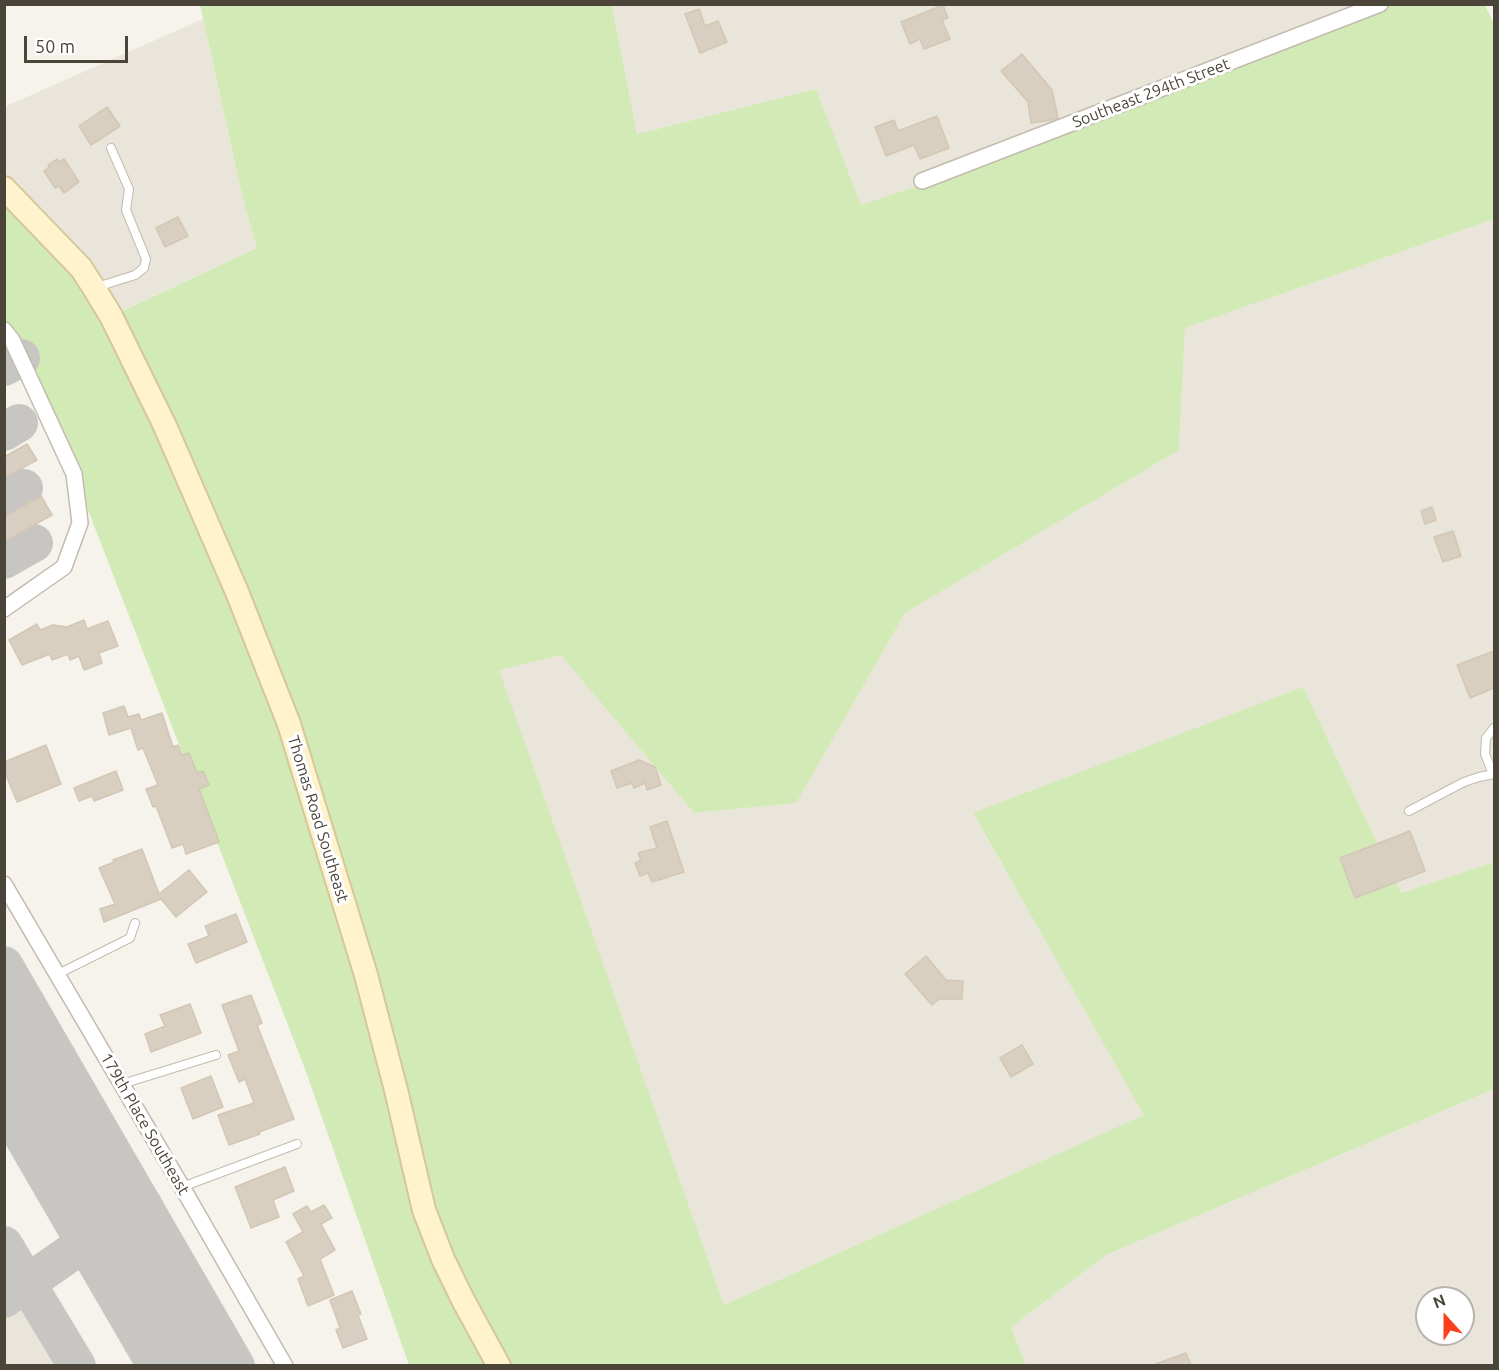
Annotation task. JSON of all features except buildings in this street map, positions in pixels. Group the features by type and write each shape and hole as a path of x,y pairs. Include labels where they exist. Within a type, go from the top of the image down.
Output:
{"street":[{"name":"Southeast 294th Street","path":"922,182 1380,4"},
{"name":"Thomas Road Southeast","path":"4,188 81,268 111,316 165,426 237,591 289,724 366,975 396,1090 423,1210 463,1300 500,1365"},
{"path":"4,330 12,340 74,474 80,523 64,567 4,609"},
{"name":"179th Place Southeast","path":"4,884 285,1365"}],"lane":[{"path":"94,288 135,274 144,268 146,259 126,210 129,189 111,148"},
{"path":"1409,811 1464,782 1494,774 1485,754 1486,738 1494,728"},
{"path":"57,974 130,938 135,923"},
{"path":"122,1084 216,1055"},
{"path":"182,1187 297,1144"}],"shaded area":[{"path":"612,5 1389,5 935,180 861,206 816,89 637,134"},
{"path":"203,19 243,199 257,248 121,311 83,256 5,173 4,107"},
{"path":"1494,219 1494,862 1401,893 1303,687 973,814 1145,1115 724,1305 498,670 561,654 694,813 795,803 905,613 1179,450 1185,328"},
{"path":"1494,1089 1494,1365 1026,1365 1011,1327 1106,1255"},
{"path":"5,1233 83,1365 5,1365"}],"green space":[{"path":"200,5 612,5 637,134 816,89 861,205 935,180 1389,5 1485,5 1494,24 1494,219 1185,328 1179,450 905,613 796,803 694,813 561,655 499,670 724,1305 1144,1115 973,813 1303,687 1401,893 1494,862 1494,1089 1106,1255 1011,1327 1026,1365 409,1365 305,1069 74,474 5,331 4,202 73,268 107,318 257,248 243,199"}],"taxiway":[{"path":"4,367 21,358"},
{"path":"4,432 19,423"},
{"path":"4,499 24,488"},
{"path":"4,560 34,543"},
{"path":"4,965 236,1366"},
{"path":"4,1097 31,1095"},
{"path":"4,1299 108,1227 144,1206"},
{"path":"4,1245 77,1366"}],"runway":[{"path":"4,1049 188,1366"}]}
